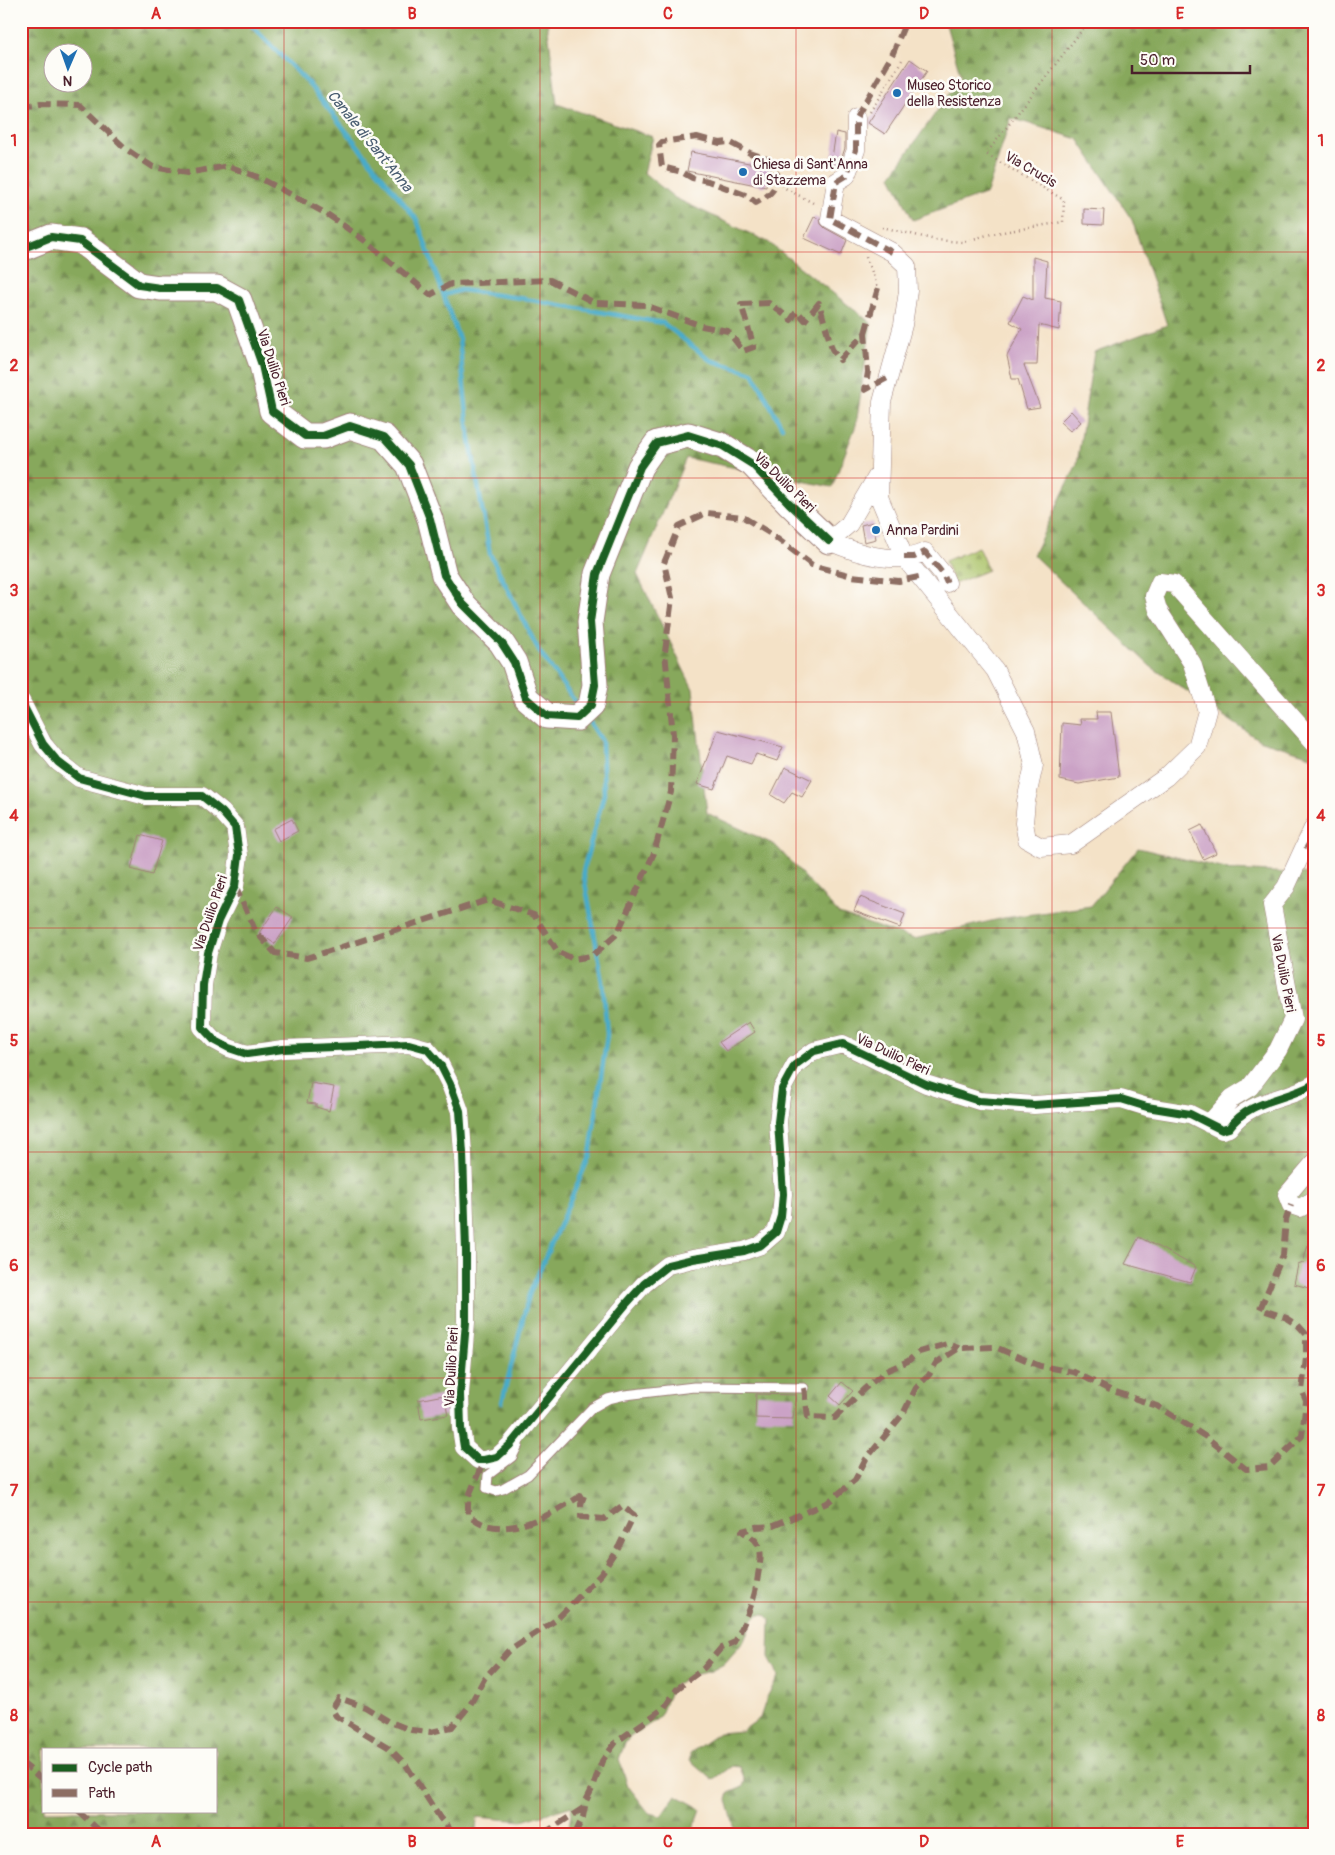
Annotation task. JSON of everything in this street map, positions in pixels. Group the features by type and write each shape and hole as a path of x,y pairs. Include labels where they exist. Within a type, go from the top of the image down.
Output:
{"street":[{"path":"861,118 856,150 846,176 836,182 830,219 892,252 907,266 908,292 903,325 882,402 880,497 904,558 995,670 1026,731 1034,766 1026,801 1024,823 1027,839 1041,847 1071,844 1166,777 1197,748 1207,711 1192,663 1158,610 1154,596 1160,582 1174,584 1314,742"},
{"name":"Via Duilio Pieri","path":"21,250 51,237 80,242 139,285 160,288 217,288 239,300 262,365 272,411 305,436 323,436 350,426 384,437 409,465 430,518 444,575 463,604 500,642 514,662 526,698 547,716 584,712 595,685 590,622 597,574 640,467 657,443 688,436 722,446 752,464 828,541 854,552 886,558 914,557 926,552 943,574 948,584"},
{"path":"828,541 849,524 880,470"},
{"name":"Via Duilio Pieri","path":"21,700 43,744 58,762 79,778 146,796 202,796 222,812 235,827 239,854 235,886 218,921 208,953 203,985 202,1027 214,1040 229,1048 247,1054 283,1049 409,1044 427,1050 440,1064 450,1084 460,1112 466,1221 466,1322 460,1394 461,1428 464,1447 478,1460 496,1457 516,1438 644,1284 668,1266 693,1259 744,1251 761,1245 776,1232 783,1194 778,1122 782,1089 795,1065 814,1050 843,1044 926,1084 979,1101 1034,1105 1121,1099 1147,1107 1190,1114 1209,1124 1232,1098 1250,1087 1278,1050 1293,1018 1272,905 1286,887 1314,826"},
{"path":"1209,1124 1222,1130 1230,1128 1236,1119 1247,1110 1314,1084"},
{"path":"1314,1163 1287,1195 1291,1204 1300,1208 1314,1200"}],"lane":[{"path":"516,1438 518,1445 512,1456 488,1475 487,1488 496,1491 503,1490 528,1475 592,1408 608,1399 625,1395 694,1387 804,1388"}],"path":[{"path":"861,118 902,60"},
{"path":"768,179 831,212"},
{"path":"865,255 878,288"}],"green space":[{"path":"21,21 547,21 557,104 653,137 644,173 675,198 768,242 871,323 856,425 832,487 686,458 637,574 693,689 707,813 775,845 839,914 914,939 1004,918 1091,906 1138,848 1230,870 1314,874 1314,1834 730,1834 735,1829 727,1800 729,1793 743,1787 745,1780 740,1767 732,1766 713,1780 690,1760 690,1753 719,1733 742,1731 760,1718 767,1697 778,1677 769,1657 770,1619 765,1614 758,1614 753,1620 744,1641 724,1664 711,1671 689,1676 676,1684 668,1696 661,1714 656,1720 630,1737 625,1743 619,1759 628,1786 649,1813 661,1816 676,1795 701,1809 692,1834 568,1834 572,1806 522,1821 477,1817 476,1834 424,1834 397,1825 377,1825 373,1834 21,1834"},
{"path":"945,21 1314,21 1314,757 1259,740 1150,666 1033,555 1077,464 1094,352 1167,325 1132,220 1078,139 1011,118 987,193 913,220 891,176 961,77"},
{"path":"978,547 988,570 954,584 945,561"}],"building":[{"path":"910,59 927,71 885,134 868,123"},
{"path":"836,132 845,134 845,148 839,166 831,164"},
{"name":"Chiesa di Sant'Anna di Stazzema","path":"691,152 770,167 766,187 687,171"},
{"path":"1084,209 1104,210 1103,225 1084,224"},
{"path":"814,217 820,219 821,224 825,228 847,240 841,255 804,238"},
{"path":"1033,257 1047,261 1045,298 1061,301 1059,330 1039,325 1037,365 1024,365 1040,407 1027,409 1018,379 1012,379 1007,356 1022,329 1010,322 1023,296 1033,300"},
{"path":"1071,411 1081,422 1070,431 1060,422"},
{"path":"873,522 876,539 864,542 861,525"},
{"path":"1096,712 1111,712 1119,777 1079,784 1060,780 1062,723 1081,725 1080,719 1097,719"},
{"path":"718,730 783,747 777,761 756,754 751,764 727,756 714,789 697,784"},
{"path":"785,767 812,780 802,797 792,792 784,803 771,795"},
{"path":"292,819 298,831 279,841 273,829"},
{"path":"1202,825 1216,853 1203,859 1190,831"},
{"path":"140,835 162,841 152,875 131,869"},
{"path":"860,897 905,914 900,928 854,911"},
{"path":"277,907 293,917 275,944 259,933"},
{"path":"749,1022 755,1032 726,1051 719,1042"},
{"path":"311,1083 334,1087 329,1111 316,1107 316,1104 307,1103"},
{"path":"1139,1237 1196,1267 1190,1282 1125,1264"},
{"path":"1310,1237 1314,1238 1314,1272 1309,1288 1294,1284 1298,1265 1303,1263"},
{"path":"842,1382 853,1391 840,1405 830,1396"},
{"path":"756,1394 796,1395 793,1419 755,1418"},
{"path":"444,1395 448,1415 421,1419 418,1400"}],"waterway":[{"name":"Canale di Sant'Anna","path":"247,21 307,82 417,220 459,339 469,434 490,554 539,651 578,706"},
{"path":"444,295 461,290 520,298 663,323 710,360 753,373 782,427"},
{"path":"502,1402 529,1295 590,1155 607,1035 603,982 583,871 604,794 602,741 587,718"}],"marked path":[{"path":"892,252 830,219 836,182 846,176 856,150 856,118 893,53 906,21"},
{"path":"21,107 41,104 80,105 126,149 153,167 187,173 228,166 260,178 327,214 364,240 430,295 451,284 550,280 595,303 645,305 702,326 728,331 743,351 754,347 741,304 769,303 791,320 797,311 805,320 819,303 832,349 840,360 865,333 868,372 865,390 889,377"},
{"path":"697,137 720,143 729,142 767,159 775,166 776,180 774,189 756,203 748,196 708,181 692,178 682,172 662,167 659,145 662,142 697,137"},
{"path":"865,333 878,288"},
{"path":"235,886 256,932 275,953 307,958 488,900 534,915 558,952 574,959 592,956 617,934 654,853 671,792 673,735 665,652 672,598 664,563 679,526 707,513 743,517 771,534 812,565 852,576 899,581 919,577"},
{"path":"904,557 914,557 925,552 943,574 947,583"},
{"path":"1305,845 1314,850"},
{"path":"575,1834 583,1817 586,1801 602,1761 616,1742 664,1708 677,1689 704,1668 721,1648 735,1642 752,1601 761,1557 758,1544 742,1531 756,1527 773,1526 827,1503 855,1480 866,1459 903,1414 916,1388 929,1375 936,1363 959,1348 995,1347 1040,1366 1074,1372 1110,1390 1157,1406 1206,1437 1246,1469 1269,1467 1302,1436 1306,1401 1302,1391 1306,1358 1306,1334 1298,1325 1287,1318 1260,1309 1283,1255 1286,1219 1291,1205"},
{"path":"804,1388 808,1417 835,1418 864,1389 886,1371 908,1361 919,1352 947,1344 959,1348"},
{"path":"454,1834 440,1818 406,1765 388,1747 336,1716 332,1709 339,1698 365,1707 390,1722 411,1730 431,1732 452,1727 470,1705 484,1679 509,1651 556,1620 602,1573 619,1546 634,1515 622,1506 604,1519 581,1517 581,1504 585,1493 543,1517 527,1523 511,1527 496,1527 481,1523 468,1514 468,1498 484,1460"},
{"path":"21,1762 42,1779"},
{"path":"543,1834 585,1807"},
{"path":"79,1812 103,1834"}],"cycle path":[{"path":"21,249 51,237 80,241 139,285 160,288 217,288 239,300 262,365 272,411 305,436 323,436 350,426 384,437 409,465 430,519 444,575 463,604 501,642 514,662 526,698 547,716 577,718 591,705 595,685 590,622 597,574 640,467 657,443 688,435 723,446 752,464 829,541"},
{"path":"21,701 43,744 58,762 79,778 146,796 202,796 222,812 235,827 239,855 235,886 218,921 208,953 203,985 202,1027 214,1040 229,1048 247,1054 283,1049 409,1044 427,1049 440,1064 460,1111 466,1251 466,1322 460,1394 461,1428 464,1447 478,1460 497,1457 510,1445 627,1303 644,1284 668,1265 744,1251 761,1245 776,1232 781,1216 783,1194 778,1122 782,1089 795,1065 814,1051 843,1044 926,1084 979,1101 1034,1105 1121,1099 1147,1107 1190,1114 1222,1130 1229,1128 1237,1118 1247,1111 1314,1084"}],"place":[{"name":"Museo Storico della Resistenza","path":"897,93"},
{"name":"Chiesa di Sant'Anna di Stazzema","path":"743,172"},
{"name":"Anna Pardini","path":"876,530"}]}
